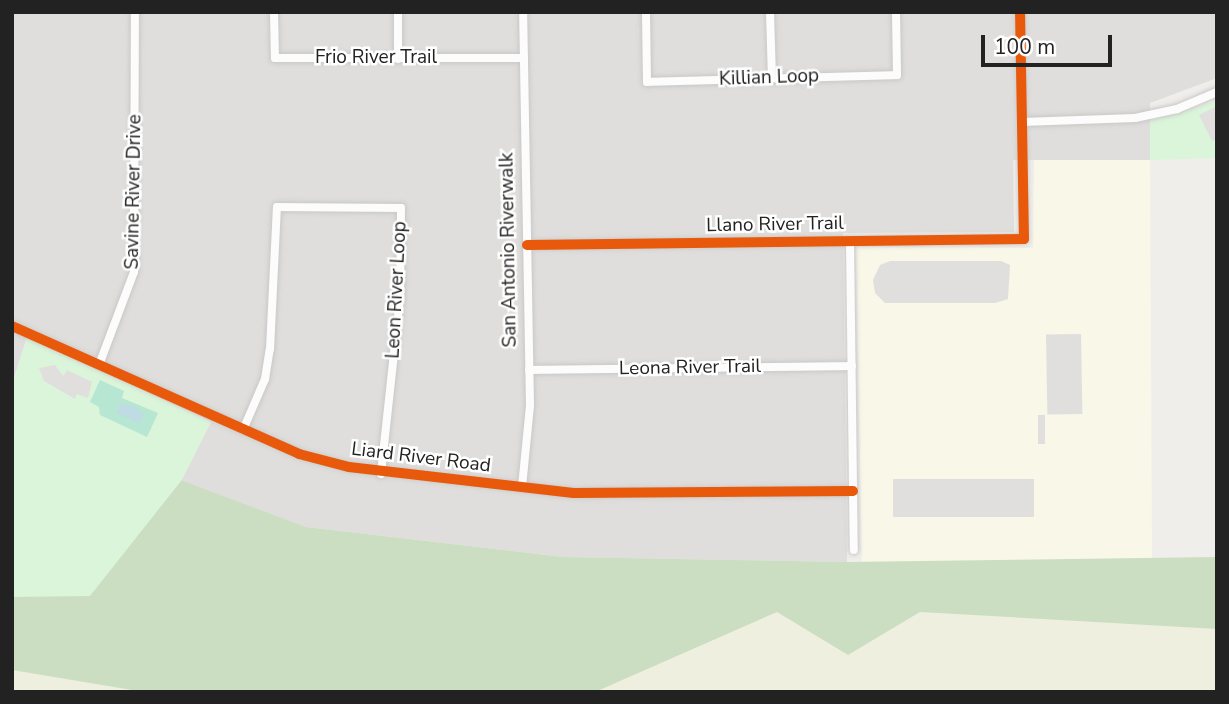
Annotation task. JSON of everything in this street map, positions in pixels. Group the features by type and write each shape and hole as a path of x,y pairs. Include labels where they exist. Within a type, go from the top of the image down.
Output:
{"street":[{"name":"Savine River Drive","path":"99,365 134,272 135,12"},
{"name":"Frio River Trail","path":"274,12 275,58 524,58"},
{"path":"398,12 398,59"},
{"name":"San Antonio Riverwalk","path":"522,487 528,370 523,12"},
{"name":"Killian Loop","path":"646,12 647,82 898,75 896,12"},
{"path":"770,12 772,78"},
{"path":"1020,12 1022,122 1135,118 1177,109 1217,92"},
{"name":"Llano River Trail","path":"527,244 1024,239 1022,122"},
{"name":"Leon River Loop","path":"243,430 265,379 270,349 277,206 401,208 400,298 381,474"},
{"path":"850,242 854,550"},
{"name":"Liard River Road","path":"12,326 299,454 381,474 621,494 853,491"},
{"name":"Leona River Trail","path":"528,370 852,366"}],"shaded area":[{"path":"12,12 1217,12 1217,78 1150,103 1150,160 1013,160 1014,232 843,233 847,562 563,557 306,527 181,481 211,422 27,337 12,384"},
{"path":"1217,106 1217,139 1212,141 1199,115"},
{"path":"1034,160 1150,160 1152,559 862,562 856,247 1033,248"},
{"path":"890,261 1001,261 1010,265 1008,299 995,303 885,303 875,293 873,280 880,265"},
{"path":"1081,334 1082,414 1047,415 1046,335"},
{"path":"55,365 63,376 67,370 92,382 88,398 77,394 75,399 44,381 39,368"},
{"path":"1038,415 1045,415 1045,444 1038,444"},
{"path":"893,479 1034,479 1034,517 893,517"}],"green space":[{"path":"1217,101 1217,158 1150,160 1150,121"},
{"path":"27,337 211,422 181,481 90,596 12,597 12,384"},
{"path":"100,380 124,391 122,398 158,413 147,437 100,415 99,407 90,402"},
{"path":"12,417 306,527 563,557 847,562 1217,557 1217,629 920,612 848,655 777,612 595,692 144,692 12,670"},
{"path":"778,612 848,655 920,612 1217,629 1217,692 595,692"},
{"path":"12,670 144,692 12,692"}],"water":[{"path":"121,404 134,406 144,414 140,423 116,413"}],"cycle path":[{"path":"527,245 1024,239 1020,12"},
{"path":"12,326 299,454 349,467 574,493 853,491"}]}
